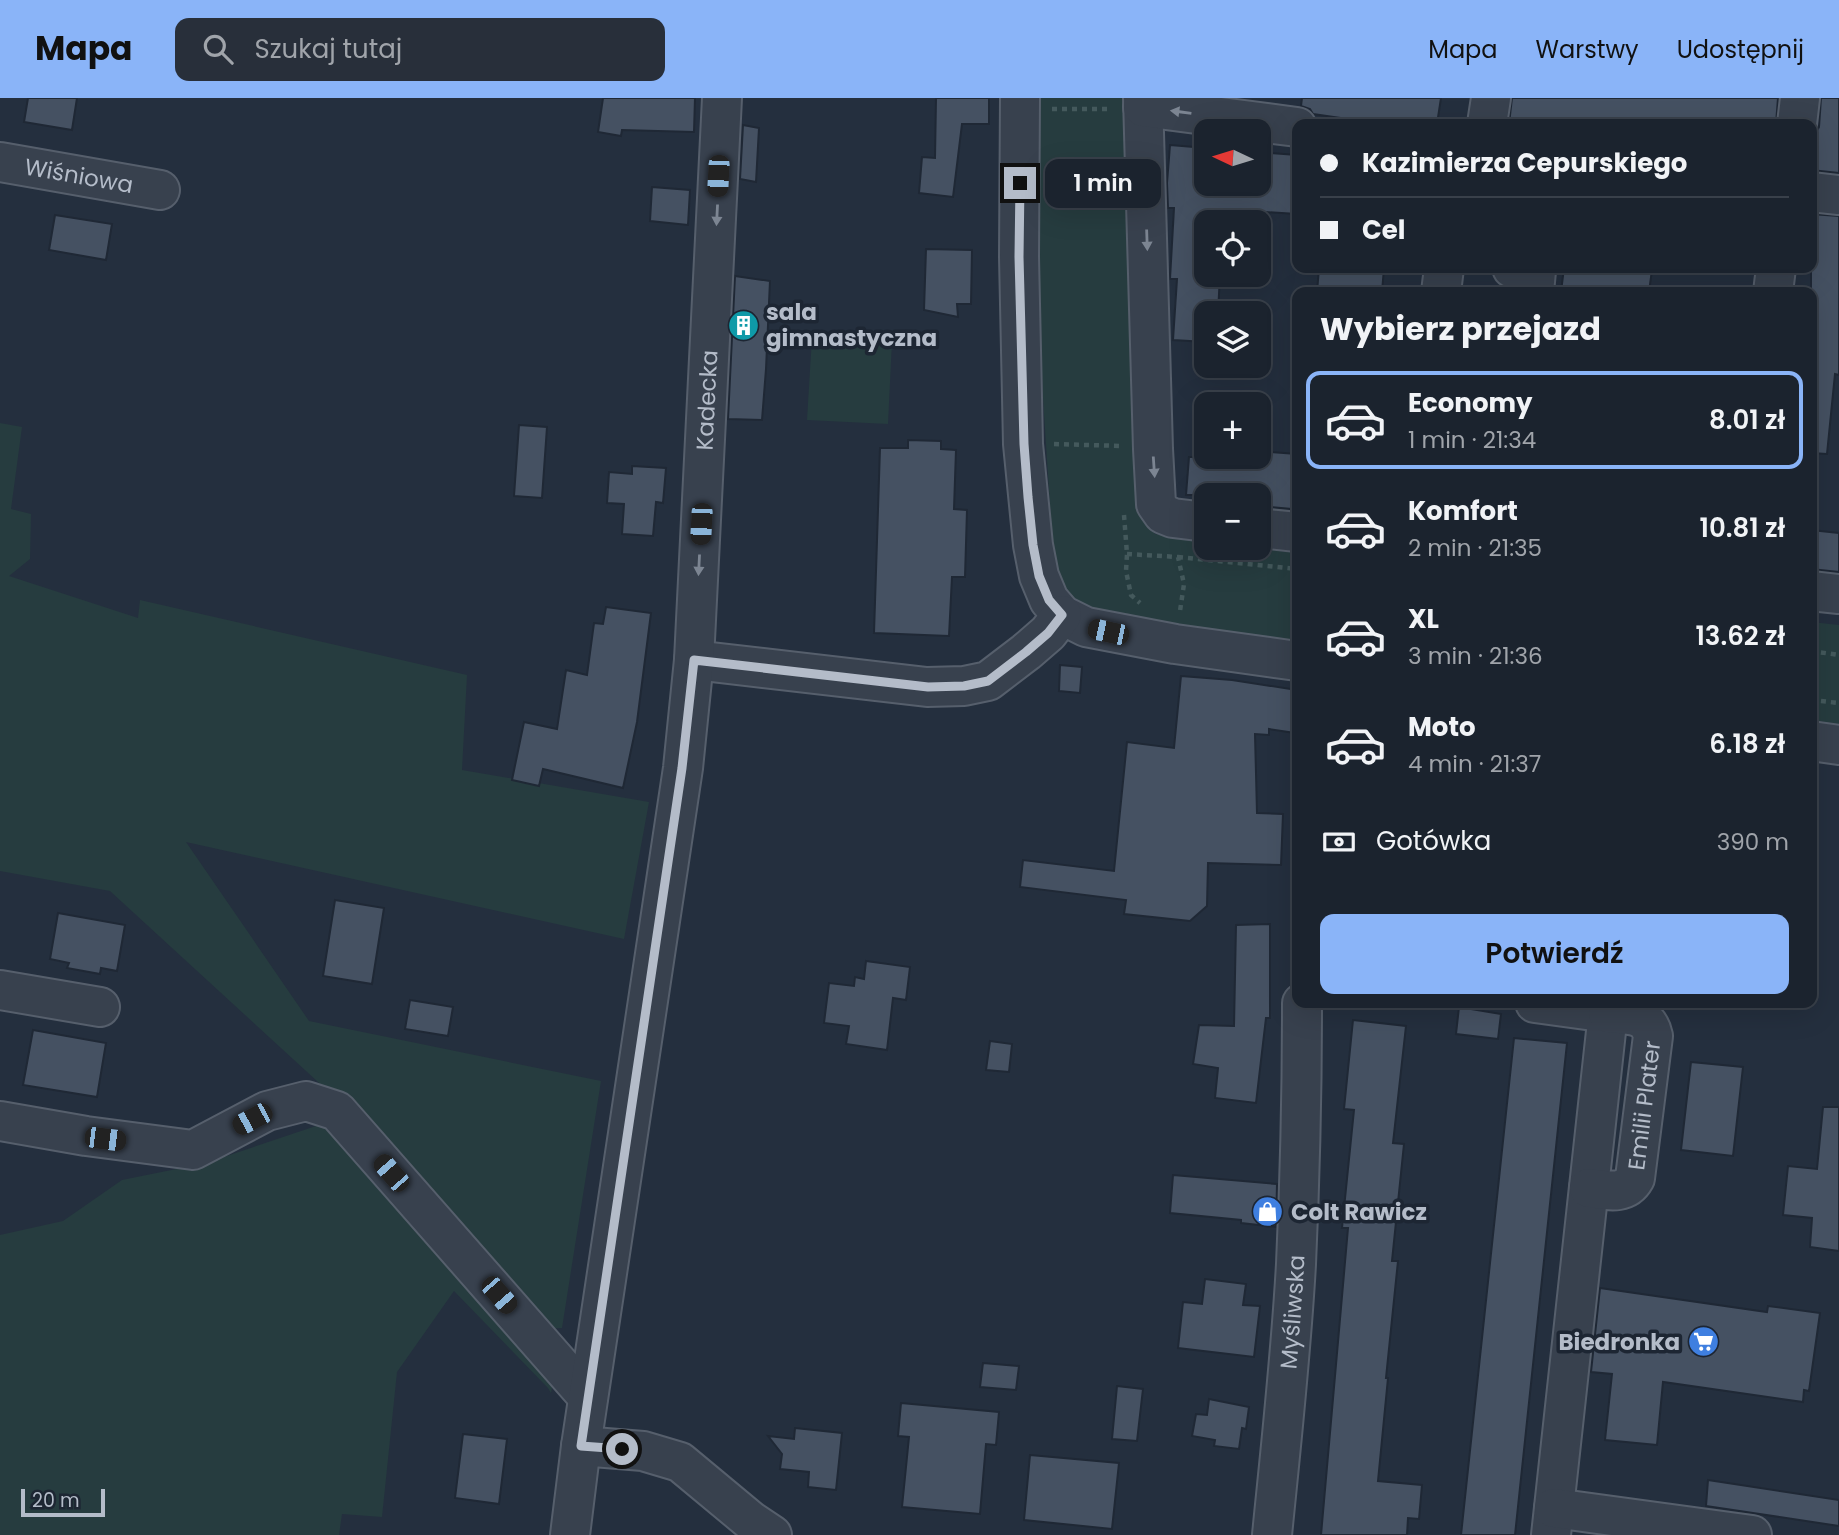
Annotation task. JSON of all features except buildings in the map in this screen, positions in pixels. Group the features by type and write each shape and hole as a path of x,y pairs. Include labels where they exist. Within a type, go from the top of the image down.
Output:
{"street":[{"name":"Kadecka","path":"570,1535 681,781 694,660 722,98"},
{"path":"1488,119 1490,98"},
{"path":"1798,119 1800,98"},
{"path":"1034,103 1019,257 1025,457 1033,545 1039,576 1049,600 1062,615 1086,627 1292,660"},
{"path":"1194,521 1163,514 1156,503 1133,105 1292,126"},
{"name":"Wiśniowa","path":"0,162 160,190"},
{"path":"1817,193 1839,195"},
{"path":"1271,529 1292,531"},
{"path":"1817,592 1839,594"},
{"path":"694,660 928,687 964,686 988,681 1048,633 1062,615"},
{"path":"1817,742 1839,745"},
{"path":"0,990 100,1007"},
{"name":"Myśliwska","path":"1272,1535 1296,1267 1302,1008"},
{"name":"Emilii Plater","path":"1572,1008 1608,1013 1552,1522 1752,1535"},
{"path":"0,1121 192,1150 267,1111 306,1101 337,1111 589,1397"},
{"path":"581,1446 643,1451 680,1462 772,1535"}],"path":[{"path":"1034,103 1133,105"},
{"path":"1128,554 1292,568"},
{"path":"1178,557 1184,584 1180,612"},
{"path":"1817,652 1839,655"},
{"path":"1817,701 1839,703"}],"green space":[{"path":"1036,98 1134,98 1145,520 1155,534 1194,539 1194,560 1271,560 1271,550 1292,552 1292,643 1137,621 1081,605 1068,593 1058,570 1052,537 1035,198"},
{"path":"812,337 892,341 888,424 807,420"},
{"path":"0,423 22,427 11,509 31,514 30,559 9,576 138,618 140,600 467,675 462,770 649,802 624,939 186,842 309,1021 601,1081 562,1328 540,1329 342,1104 110,891 0,871"},
{"path":"1817,623 1839,625 1839,724 1817,721"},
{"path":"322,1124 555,1371 551,1393 454,1291 397,1372 382,1517 342,1514 339,1535 0,1535 0,1235 63,1221 122,1180 206,1163"}],"place":[{"name":"sala gimnastyczna","path":"743,325"},
{"name":"Colt Rawicz","path":"1268,1212"},
{"name":"Biedronka","path":"1703,1342"}],"route":[{"path":"622,1449 581,1446 682,768 694,660 928,687 964,686 988,681 1048,633 1062,615 1049,600 1039,576 1028,497 1019,257 1020,183"}]}
